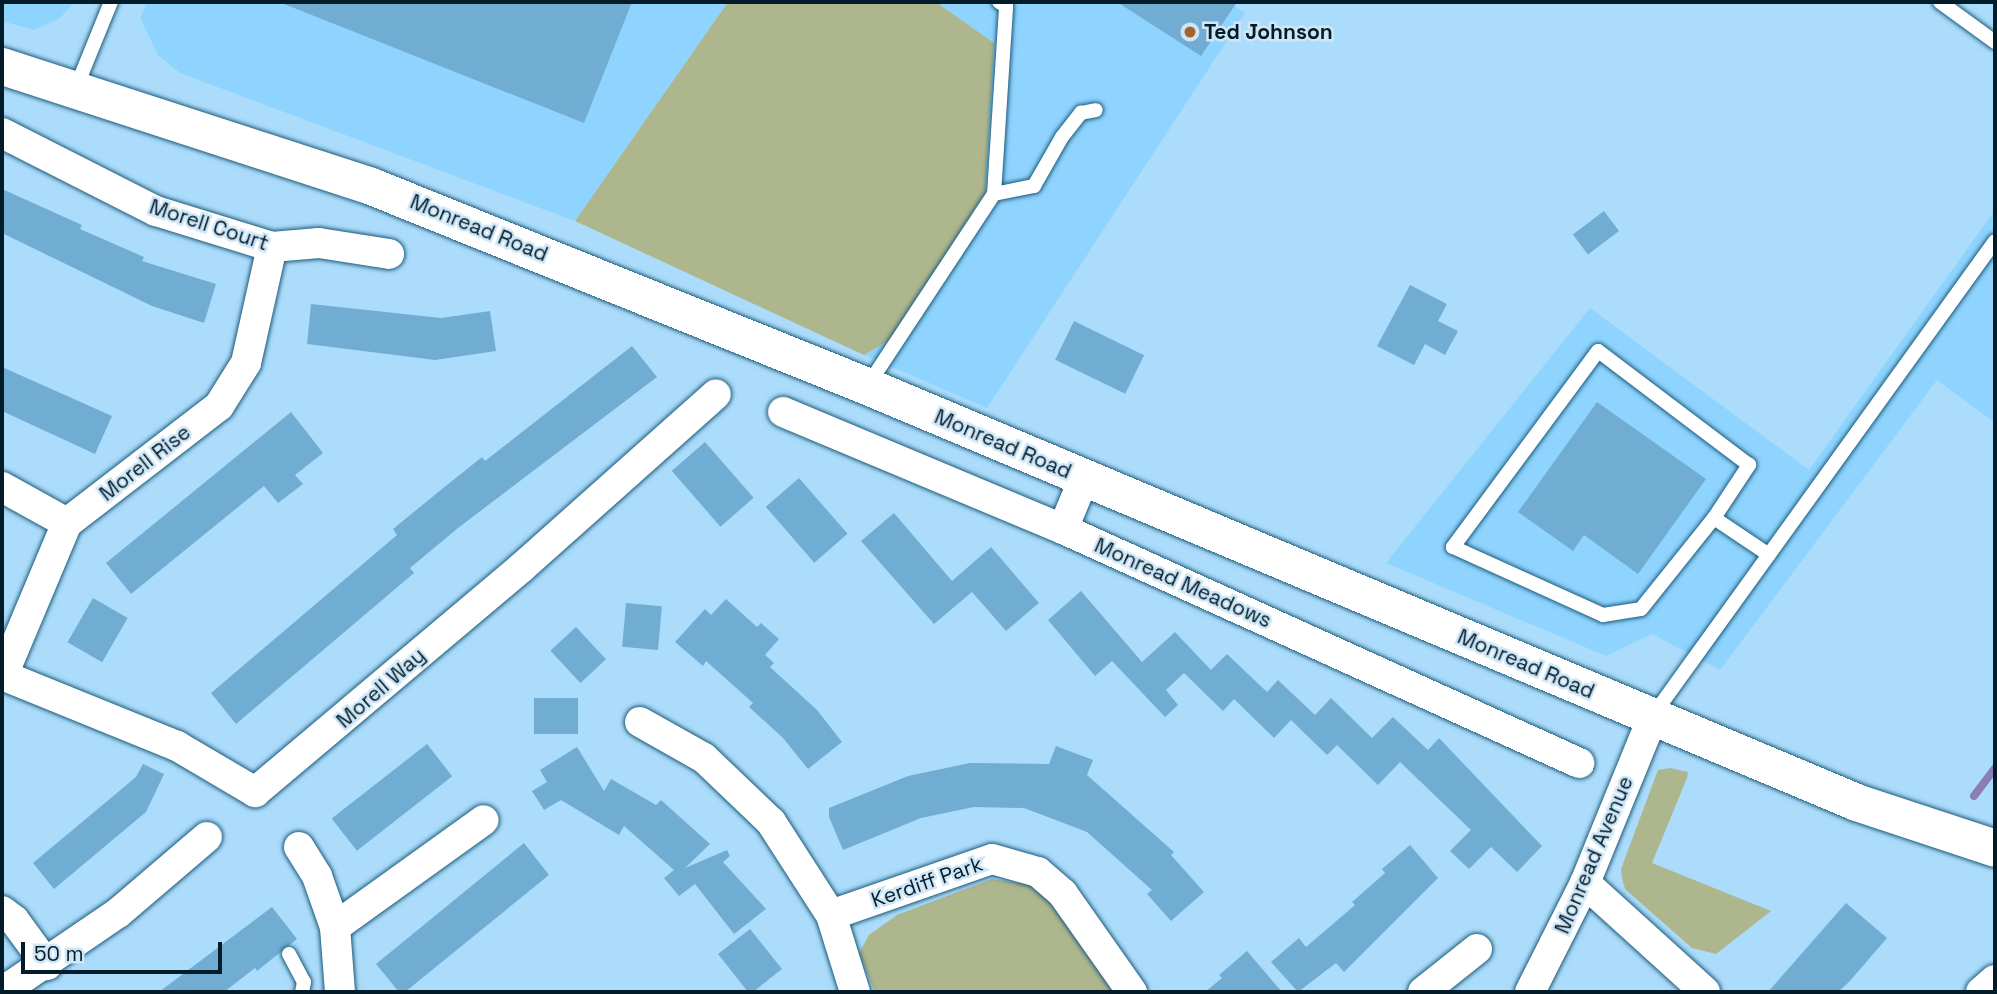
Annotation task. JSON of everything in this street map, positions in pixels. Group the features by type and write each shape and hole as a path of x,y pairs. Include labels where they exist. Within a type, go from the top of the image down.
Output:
{"street":[{"name":"Monread Road","path":"2,66 371,186 867,386 1856,802 1994,845"},
{"name":"Morell Court","path":"2,133 156,211 272,247 319,243 389,254"},
{"name":"Morell Rise","path":"2,675 67,523 219,406 246,363 272,247"},
{"name":"Morell Way","path":"2,675 177,746 245,790 255,792 511,576 716,394"},
{"name":"Monread Meadows","path":"783,412 1063,528 1579,763"},
{"path":"1063,528 1084,478"},
{"path":"2,487 67,523"},
{"name":"Monread Avenue","path":"1530,992 1585,883 1653,716"},
{"path":"640,722 704,758 771,822 831,915 855,992"},
{"path":"335,927 484,820"},
{"path":"2,992 47,965 207,837"},
{"path":"299,847 317,876 335,927 340,992"},
{"name":"Kerdiff Park","path":"831,915 992,859 1038,872 1063,894 1132,992"},
{"path":"1585,883 1705,992"},
{"path":"2,911 14,920 47,965"},
{"path":"1423,992 1477,949"},
{"path":"1981,992 1995,980"}],"lane":[{"path":"76,88 111,2"},
{"path":"867,386 994,194 1006,6 999,2"},
{"path":"1940,2 1995,42"},
{"path":"994,194 1034,186 1062,137 1081,113 1096,110"},
{"path":"1653,716 1995,241"},
{"path":"1598,351 1749,465 1714,518 1641,609 1603,615 1454,547 1598,351"},
{"path":"1714,518 1769,555"},
{"path":"289,954 304,982 302,992"}],"shaded area":[{"path":"2,2 75,2 59,19 34,30 2,21"},
{"path":"147,2 728,2 575,221 180,73 158,55 140,18"},
{"path":"936,2 1229,2 1245,13 987,408 864,355 898,335 994,43"},
{"path":"1995,210 1995,423 1937,380 1720,670 1652,634 1606,656 1386,563 1590,308 1809,470"}],"green space":[{"path":"728,2 936,2 994,43 984,208 893,338 864,355 575,221"},
{"path":"1670,768 1688,772 1687,778 1652,863 1771,911 1716,954 1692,948 1625,889 1622,878 1621,869 1658,770"},
{"path":"992,879 1032,885 1060,905 1119,992 875,992 859,953 869,935 897,915"}],"building":[{"path":"279,2 632,2 584,123"},
{"name":"Ted Johnson","path":"1117,2 1237,2 1201,56"},
{"path":"2,189 82,225 80,229 144,257 142,261 216,284 204,323 152,306 2,233"},
{"path":"1604,211 1619,231 1588,254 1573,234"},
{"path":"1410,285 1447,304 1438,321 1458,331 1445,355 1425,344 1414,365 1377,346"},
{"path":"311,304 441,318 490,311 496,351 435,360 307,344"},
{"path":"1074,321 1144,355 1125,394 1055,360"},
{"path":"632,346 657,377 458,528 410,568 414,573 236,724 211,693 397,535 393,529 482,457 485,461"},
{"path":"2,367 112,416 95,454 2,411"},
{"path":"1597,402 1706,479 1638,574 1584,535 1573,551 1518,512"},
{"path":"291,412 323,453 295,475 303,484 278,503 264,486 131,594 106,563"},
{"path":"705,442 754,498 720,527 672,471"},
{"path":"799,478 848,534 814,563 766,507"},
{"path":"894,513 952,581 991,547 1039,603 1006,631 972,592 934,624 861,541"},
{"path":"1081,591 1142,662 1175,632 1211,670 1227,654 1267,692 1278,680 1315,715 1331,698 1372,738 1393,717 1428,750 1439,738 1542,846 1517,872 1491,847 1469,869 1450,851 1471,830 1400,762 1378,785 1337,745 1327,755 1291,720 1274,738 1234,699 1223,711 1184,673 1166,690 1178,705 1165,717 1112,661 1095,676 1048,620"},
{"path":"93,598 128,618 102,662 68,642"},
{"path":"726,599 757,627 761,623 779,639 765,655 774,663 770,667 817,710 842,742 808,769 783,738 749,707 753,703 706,661 703,666 675,642 705,609 711,615"},
{"path":"626,603 662,606 658,650 622,647"},
{"path":"576,627 606,659 580,683 550,651"},
{"path":"534,698 578,698 578,734 534,734"},
{"path":"427,744 452,776 357,851 332,818"},
{"path":"1056,746 1093,760 1087,775 1174,852 1171,855 1204,892 1171,921 1147,894 1152,890 1087,832 1024,808 974,807 921,818 843,850 829,817 829,808 908,776 970,763 1049,764"},
{"path":"577,747 604,791 611,779 656,805 661,800 710,844 685,868 727,850 730,856 723,862 766,909 734,934 695,884 679,896 664,878 674,870 624,826 619,835 561,800 544,810 532,791 547,782 540,770"},
{"path":"143,764 164,774 146,812 54,889 33,863 136,777"},
{"path":"524,843 549,875 405,992 399,992 376,964"},
{"path":"1410,845 1438,878 1344,972 1336,963 1298,992 1271,962 1299,938 1306,947 1355,905 1352,902 1385,873 1382,869"},
{"path":"1846,903 1887,938 1849,982 1838,992 1768,992"},
{"path":"272,907 297,939 257,971 255,968 224,992 159,992"},
{"path":"750,929 782,969 753,992 748,992 718,954"},
{"path":"1247,951 1282,992 1205,992 1222,978 1219,975"}],"waterway":[{"path":"1974,796 1995,768"}],"place":[{"name":"Ted Johnson","path":"1190,32"}]}
